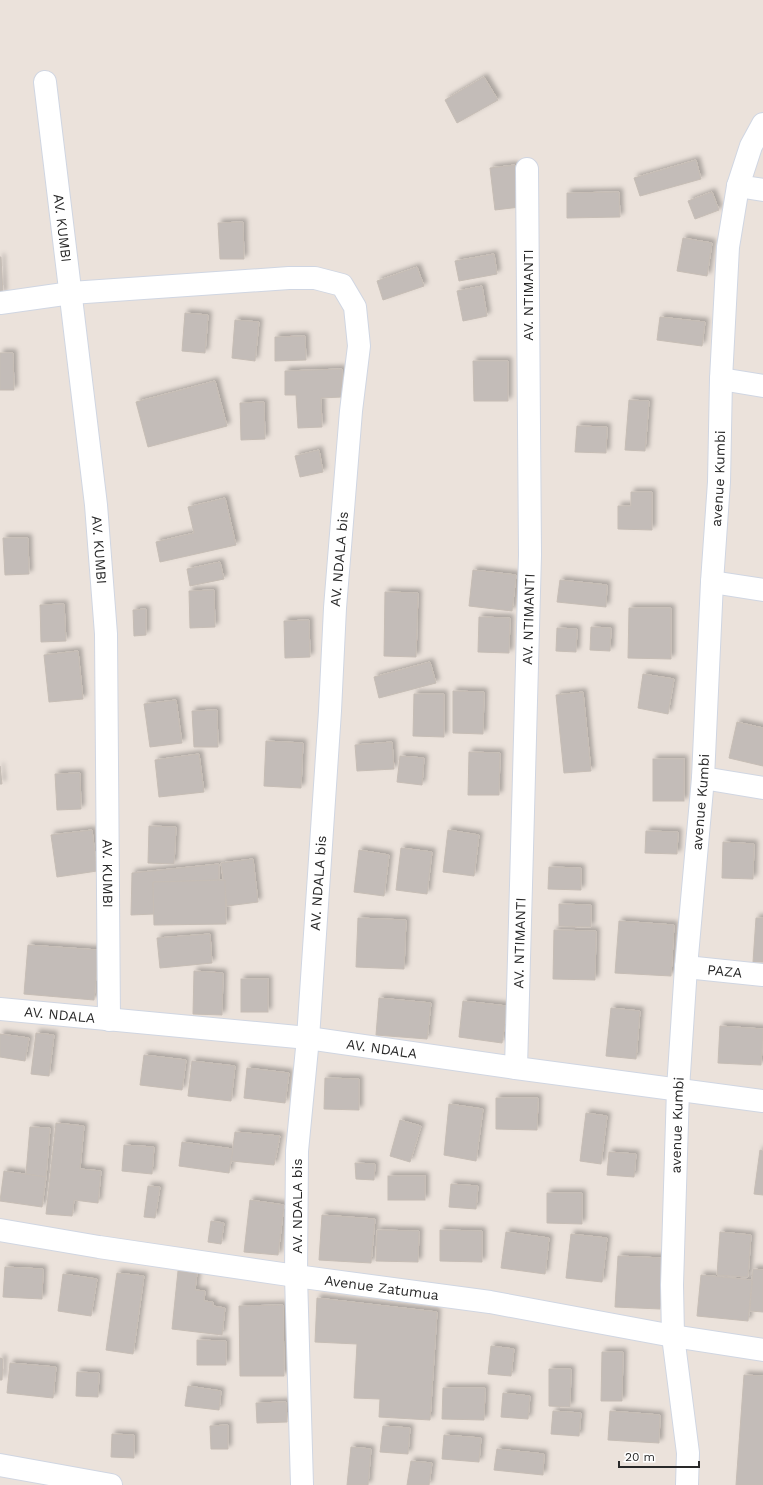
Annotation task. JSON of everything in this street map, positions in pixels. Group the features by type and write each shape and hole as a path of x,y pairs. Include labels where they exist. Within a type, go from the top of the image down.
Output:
{"street":[{"name":"AV. KUMBI","path":"45,82 96,506 106,634 109,1020"},
{"name":"avenue Kumbi","path":"687,1485 688,1453 673,1336 672,1285 678,1089 686,967 703,778 712,582 719,482 721,379 728,247 738,186 751,146 763,124"},
{"name":"AV. NTIMANTI","path":"516,1068 530,555 527,169"},
{"path":"738,186 763,190"},
{"name":"AV. NDALA bis","path":"71,293 289,278 315,278 342,285 355,307 359,346 351,411 335,608 330,711 308,1038 297,1151 296,1276 302,1485"},
{"path":"0,303 71,293"},
{"path":"721,379 763,386"},
{"path":"712,582 763,590"},
{"path":"703,778 763,788"},
{"name":"PAZA","path":"686,967 763,975"},
{"name":"AV. NDALA","path":"0,1009 308,1038 763,1101"},
{"name":"Avenue Zatumua","path":"0,1230 99,1247 296,1276 490,1302 673,1336 763,1350"},
{"path":"0,1465 111,1485"}],"building":[{"path":"484,77 498,100 457,123 445,100"},
{"path":"696,160 701,179 640,196 634,178"},
{"path":"515,165 520,207 495,210 490,168"},
{"path":"619,192 620,217 567,218 567,193"},
{"path":"712,192 719,210 695,219 688,201"},
{"path":"243,222 244,259 220,259 218,223"},
{"path":"683,238 712,243 707,276 677,271"},
{"path":"494,254 497,274 459,281 455,261"},
{"path":"1,257 3,294 0,294"},
{"path":"417,267 424,286 383,300 377,281"},
{"path":"482,286 487,316 463,321 457,291"},
{"path":"185,313 208,315 205,353 182,351"},
{"path":"660,317 705,322 702,346 657,340"},
{"path":"235,320 259,322 255,361 232,358"},
{"path":"305,336 306,360 275,361 275,337"},
{"path":"0,353 13,353 14,390 0,390"},
{"path":"473,361 508,361 508,401 474,401"},
{"path":"342,369 342,397 321,398 322,427 298,428 296,395 285,395 285,371"},
{"path":"215,381 227,426 148,447 136,402"},
{"path":"629,400 649,401 645,451 625,450"},
{"path":"264,402 265,439 241,440 240,403"},
{"path":"577,426 607,427 606,453 575,452"},
{"path":"319,450 323,472 300,477 295,456"},
{"path":"631,492 652,492 652,530 618,529 618,506 631,506"},
{"path":"225,498 236,545 160,562 156,542 194,533 188,507"},
{"path":"3,538 28,538 29,574 5,575"},
{"path":"220,562 224,579 190,586 187,569"},
{"path":"473,570 516,575 512,611 469,606"},
{"path":"560,580 607,585 606,607 557,602"},
{"path":"214,590 215,627 190,628 189,591"},
{"path":"385,592 418,593 416,657 384,656"},
{"path":"64,604 66,641 41,642 40,605"},
{"path":"629,608 671,608 671,659 628,658"},
{"path":"146,609 146,635 134,636 133,610"},
{"path":"479,617 510,618 509,653 478,652"},
{"path":"309,620 310,657 285,658 284,621"},
{"path":"591,627 611,628 610,651 590,650"},
{"path":"557,628 577,629 576,652 556,651"},
{"path":"78,651 83,699 49,702 44,655"},
{"path":"430,662 436,683 379,698 374,677"},
{"path":"643,674 674,679 668,714 638,708"},
{"path":"453,691 484,692 483,734 453,733"},
{"path":"583,692 591,771 564,773 556,695"},
{"path":"414,694 444,694 444,737 413,736"},
{"path":"176,700 182,743 150,747 144,704"},
{"path":"217,710 218,747 194,747 192,711"},
{"path":"737,722 763,728 763,766 729,758"},
{"path":"266,741 303,743 301,788 264,786"},
{"path":"392,742 394,769 357,771 355,745"},
{"path":"469,752 500,753 499,795 468,795"},
{"path":"199,754 204,792 159,797 155,760"},
{"path":"400,756 424,758 422,785 397,782"},
{"path":"653,759 684,759 684,801 653,801"},
{"path":"0,766 2,784 0,784"},
{"path":"80,773 81,809 57,810 55,774"},
{"path":"149,826 176,827 174,864 148,863"},
{"path":"92,830 97,871 57,877 51,835"},
{"path":"448,830 479,835 474,876 443,872"},
{"path":"646,831 678,832 677,854 645,853"},
{"path":"723,842 754,844 753,879 722,878"},
{"path":"401,848 432,852 427,894 396,890"},
{"path":"359,850 389,855 384,896 354,892"},
{"path":"253,859 258,902 227,906 221,863"},
{"path":"219,864 219,880 153,882 154,914 131,915 132,873"},
{"path":"549,867 581,868 581,890 548,889"},
{"path":"225,880 226,924 154,925 153,882"},
{"path":"559,904 591,905 591,927 559,926"},
{"path":"358,918 406,920 404,969 356,967"},
{"path":"756,918 763,918 763,962 753,962"},
{"path":"619,921 674,925 671,976 615,973"},
{"path":"554,930 596,931 595,980 553,979"},
{"path":"210,934 212,963 160,968 157,938"},
{"path":"28,945 98,950 94,1000 24,994"},
{"path":"194,971 223,973 222,1015 193,1014"},
{"path":"241,979 268,979 268,1012 241,1012"},
{"path":"379,998 431,1003 427,1039 376,1035"},
{"path":"463,1001 507,1006 502,1043 459,1037"},
{"path":"611,1008 640,1011 636,1059 606,1056"},
{"path":"720,1026 763,1029 761,1065 718,1063"},
{"path":"36,1033 54,1035 49,1076 31,1074"},
{"path":"0,1034 29,1038 25,1061 0,1057"},
{"path":"144,1055 186,1060 182,1090 140,1085"},
{"path":"192,1061 235,1066 231,1101 188,1096"},
{"path":"247,1068 289,1073 285,1103 244,1098"},
{"path":"325,1078 359,1079 359,1110 324,1109"},
{"path":"496,1098 538,1098 537,1130 496,1129"},
{"path":"449,1104 483,1109 476,1161 444,1155"},
{"path":"586,1113 607,1116 601,1164 580,1161"},
{"path":"400,1120 421,1126 410,1162 390,1156"},
{"path":"56,1123 84,1126 80,1169 101,1171 98,1203 74,1200 72,1216 46,1214"},
{"path":"30,1127 50,1128 46,1177 26,1174"},
{"path":"235,1132 280,1136 274,1165 231,1161"},
{"path":"182,1142 233,1149 229,1173 179,1166"},
{"path":"124,1145 154,1147 152,1174 122,1171"},
{"path":"760,1150 763,1151 763,1195 754,1194"},
{"path":"609,1152 636,1154 634,1177 607,1175"},
{"path":"355,1163 375,1164 374,1180 356,1179"},
{"path":"4,1171 46,1177 42,1207 0,1201"},
{"path":"388,1176 425,1176 425,1200 388,1200"},
{"path":"451,1184 478,1186 476,1209 449,1207"},
{"path":"148,1186 160,1187 155,1218 144,1217"},
{"path":"547,1193 582,1193 582,1224 547,1223"},
{"path":"250,1200 284,1205 278,1255 244,1252"},
{"path":"322,1215 375,1219 371,1263 319,1260"},
{"path":"211,1221 224,1223 221,1244 208,1242"},
{"path":"377,1230 419,1231 418,1262 376,1261"},
{"path":"440,1230 482,1231 482,1262 440,1261"},
{"path":"506,1232 549,1238 545,1274 501,1268"},
{"path":"720,1232 751,1235 748,1277 717,1275"},
{"path":"571,1234 607,1238 602,1282 566,1278"},
{"path":"618,1256 663,1258 660,1309 615,1307"},
{"path":"5,1267 43,1269 42,1299 3,1297"},
{"path":"753,1269 763,1270 763,1312 750,1311"},
{"path":"178,1271 197,1273 195,1290 205,1291 204,1301 213,1302 213,1306 225,1308 222,1335 172,1329"},
{"path":"117,1273 144,1276 133,1354 106,1350"},
{"path":"63,1274 97,1279 91,1316 58,1311"},
{"path":"701,1275 752,1280 748,1321 697,1316"},
{"path":"317,1298 437,1312 430,1420 379,1417 380,1399 354,1398 357,1344 315,1342"},
{"path":"283,1305 284,1376 240,1376 239,1306"},
{"path":"197,1340 226,1341 226,1365 197,1365"},
{"path":"491,1346 514,1349 511,1376 488,1374"},
{"path":"602,1352 623,1352 622,1401 601,1401"},
{"path":"0,1358 3,1359 2,1380 0,1380"},
{"path":"10,1363 56,1367 53,1398 7,1393"},
{"path":"549,1369 571,1369 570,1407 549,1406"},
{"path":"77,1372 99,1373 98,1397 76,1396"},
{"path":"744,1375 763,1376 763,1485 736,1485"},
{"path":"188,1386 221,1391 219,1410 185,1406"},
{"path":"443,1388 485,1388 484,1420 442,1419"},
{"path":"503,1393 530,1396 528,1419 501,1417"},
{"path":"286,1402 287,1422 257,1423 256,1403"},
{"path":"553,1411 581,1413 579,1436 551,1434"},
{"path":"610,1411 660,1415 659,1443 608,1440"},
{"path":"228,1425 228,1449 211,1449 210,1426"},
{"path":"383,1426 410,1428 408,1454 380,1452"},
{"path":"112,1434 134,1435 134,1458 111,1457"},
{"path":"444,1435 481,1438 479,1462 442,1459"},
{"path":"351,1447 371,1449 368,1485 347,1485"},
{"path":"497,1449 544,1454 543,1475 494,1470"},
{"path":"411,1461 432,1463 429,1485 407,1485"}]}
